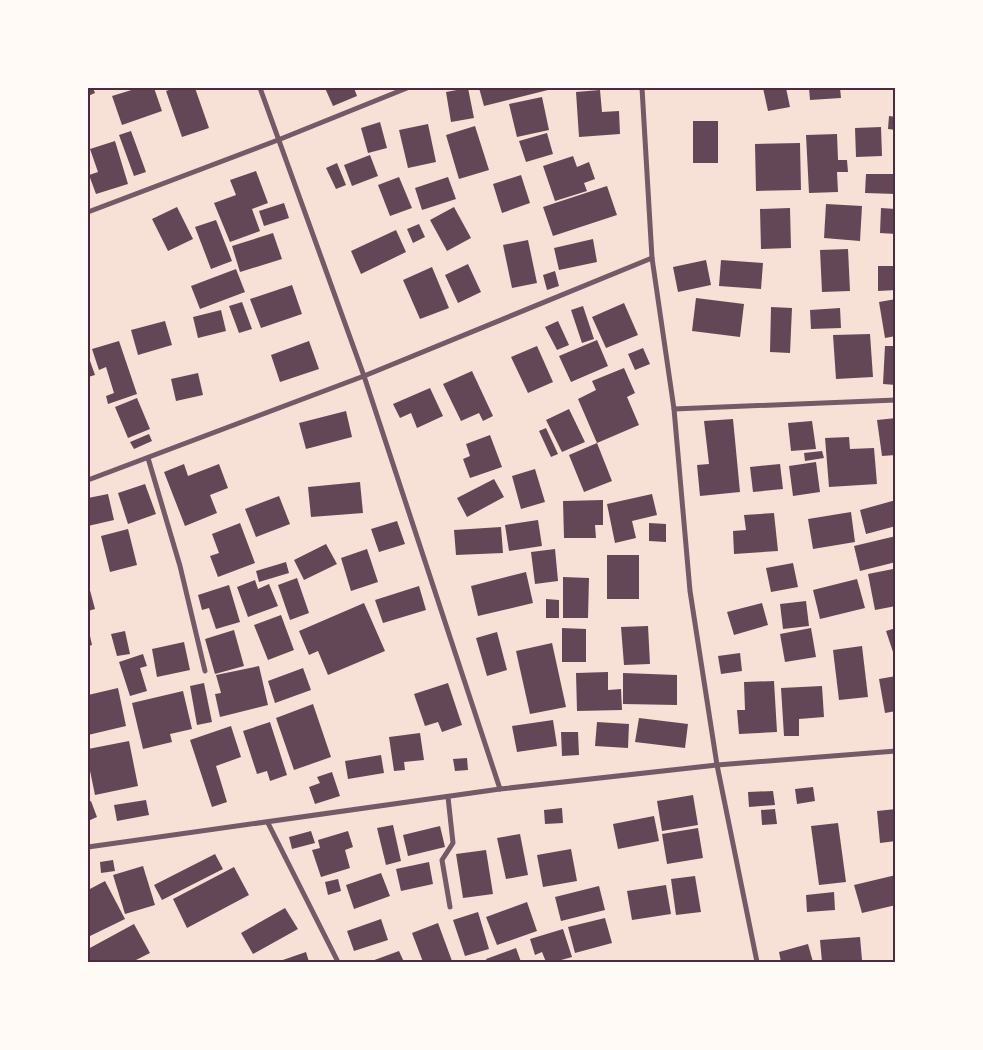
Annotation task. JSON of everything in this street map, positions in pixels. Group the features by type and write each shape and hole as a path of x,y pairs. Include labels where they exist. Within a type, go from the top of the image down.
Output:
{"street":[{"path":"260,88 364,376 500,789"},
{"path":"88,212 278,140 408,88"},
{"path":"642,88 652,258 674,409 690,591 717,765 757,962"},
{"path":"88,480 364,376 652,258"},
{"path":"674,409 896,400"},
{"path":"148,458 180,566 205,671"},
{"path":"88,847 500,789 717,765 896,751"},
{"path":"448,797 453,843 442,860 450,907"},
{"path":"268,823 338,962"}],"building":[{"path":"88,88 93,88 95,93 88,96"},
{"path":"138,88 154,88 162,111 122,125 112,96"},
{"path":"175,88 195,88 209,128 182,137 166,91"},
{"path":"325,88 354,88 357,96 333,106"},
{"path":"457,88 468,88 474,118 451,122 446,92 457,90"},
{"path":"479,88 547,88 548,90 484,106"},
{"path":"763,88 786,88 790,107 768,111"},
{"path":"809,88 840,88 841,98 810,100"},
{"path":"600,90 602,112 619,111 620,134 579,137 576,92"},
{"path":"542,97 549,130 517,137 509,104"},
{"path":"889,116 896,117 896,130 888,129"},
{"path":"693,121 718,121 718,163 693,163"},
{"path":"380,122 387,148 368,153 361,128"},
{"path":"428,124 436,162 408,168 399,130"},
{"path":"475,126 489,170 459,179 446,135"},
{"path":"881,127 882,156 856,157 855,128"},
{"path":"131,131 146,172 134,176 119,135"},
{"path":"547,133 553,154 526,162 519,141"},
{"path":"837,134 838,160 847,160 848,172 837,172 838,192 809,193 806,135"},
{"path":"115,141 128,184 96,194 89,175 98,172 90,149"},
{"path":"800,143 801,190 756,191 755,144"},
{"path":"370,155 378,176 352,186 344,165"},
{"path":"573,156 577,167 589,162 595,179 584,183 587,191 555,201 543,166"},
{"path":"337,163 346,185 336,189 326,168"},
{"path":"256,171 268,203 252,209 260,231 230,242 214,203 236,195 230,180"},
{"path":"866,174 896,174 896,194 865,193"},
{"path":"521,175 530,203 502,213 493,184"},
{"path":"399,177 412,208 390,216 378,185"},
{"path":"448,177 456,199 422,210 415,188"},
{"path":"607,186 617,215 553,236 543,207"},
{"path":"284,203 289,218 264,226 259,211"},
{"path":"826,204 862,206 860,241 824,238"},
{"path":"177,207 193,239 168,251 152,219"},
{"path":"454,207 471,238 447,251 430,220"},
{"path":"790,208 791,248 761,249 760,209"},
{"path":"881,208 896,209 896,234 880,233"},
{"path":"216,220 232,261 211,269 195,227"},
{"path":"419,224 425,237 413,243 407,229"},
{"path":"396,230 406,252 361,274 351,251"},
{"path":"273,233 282,259 240,272 232,246"},
{"path":"593,239 597,262 559,270 554,248"},
{"path":"528,240 537,283 512,288 503,245"},
{"path":"848,249 850,291 822,292 820,250"},
{"path":"706,260 711,285 678,292 673,267"},
{"path":"721,260 763,263 761,289 719,286"},
{"path":"468,264 481,292 458,303 445,275"},
{"path":"878,266 896,266 896,290 878,291"},
{"path":"432,267 449,308 420,319 403,280"},
{"path":"236,269 245,292 200,309 191,286"},
{"path":"555,271 559,286 547,290 543,275"},
{"path":"292,285 302,314 261,328 250,299"},
{"path":"696,298 744,304 740,337 692,331"},
{"path":"896,299 896,336 885,338 879,302"},
{"path":"242,302 252,329 239,333 229,306"},
{"path":"624,303 638,335 606,348 592,317"},
{"path":"583,306 594,339 582,343 571,310"},
{"path":"771,307 792,308 790,353 770,352"},
{"path":"840,308 841,328 811,329 810,310"},
{"path":"221,310 226,331 198,338 193,317"},
{"path":"165,321 172,345 138,355 131,330"},
{"path":"558,321 569,345 557,350 545,327"},
{"path":"870,334 873,377 836,379 833,335"},
{"path":"597,340 608,366 571,382 559,356"},
{"path":"119,341 137,394 108,404 106,396 114,393 106,367 99,370 92,349"},
{"path":"309,341 319,369 280,382 271,355"},
{"path":"537,346 553,382 528,393 511,357"},
{"path":"885,346 896,346 896,385 883,384"},
{"path":"643,348 650,364 635,370 628,354"},
{"path":"88,359 95,375 88,377"},
{"path":"624,368 635,393 627,397 639,425 597,443 578,399 596,390 592,381"},
{"path":"472,371 493,416 483,421 479,413 461,421 443,384"},
{"path":"198,373 203,395 176,401 171,379"},
{"path":"430,388 443,416 417,428 411,413 400,418 393,404"},
{"path":"137,398 150,429 128,438 115,407"},
{"path":"569,409 585,442 562,452 546,420"},
{"path":"346,411 352,437 306,449 299,423"},
{"path":"896,418 896,455 882,456 877,420"},
{"path":"733,419 740,492 700,496 697,465 709,464 704,421"},
{"path":"812,421 816,449 791,451 788,423"},
{"path":"546,428 558,454 551,457 539,431"},
{"path":"149,434 152,441 134,449 130,442"},
{"path":"490,435 502,467 470,478 463,459 470,456 466,444"},
{"path":"849,437 850,449 874,448 877,484 829,487 825,438"},
{"path":"597,443 612,481 584,492 569,455"},
{"path":"822,451 824,458 805,461 804,453"},
{"path":"816,462 820,492 793,496 789,466"},
{"path":"184,464 188,476 219,464 228,488 210,495 217,513 185,526 164,472"},
{"path":"780,464 783,489 753,492 750,467"},
{"path":"535,469 545,502 521,509 512,476"},
{"path":"494,479 504,497 467,517 457,498"},
{"path":"360,482 363,513 311,517 308,487"},
{"path":"145,484 156,514 128,524 118,493"},
{"path":"108,494 114,520 88,526 88,498"},
{"path":"652,494 657,515 632,521 636,538 615,543 607,504"},
{"path":"279,496 290,524 256,537 245,509"},
{"path":"603,500 603,525 595,525 596,538 564,538 563,501"},
{"path":"896,500 896,526 866,534 860,510"},
{"path":"851,512 855,542 813,549 808,519"},
{"path":"774,513 778,551 734,554 733,531 746,530 744,515"},
{"path":"538,520 542,546 509,551 505,525"},
{"path":"397,521 405,544 379,552 371,529"},
{"path":"240,523 255,563 218,577 210,556 219,553 212,534"},
{"path":"649,523 666,524 666,542 649,541"},
{"path":"501,527 503,553 456,555 454,530"},
{"path":"128,529 137,565 110,572 101,536"},
{"path":"896,536 896,562 860,571 854,546"},
{"path":"326,544 337,564 304,580 294,560"},
{"path":"367,549 378,582 351,591 341,558"},
{"path":"555,549 558,581 535,584 531,552"},
{"path":"607,555 639,555 639,599 607,599"},
{"path":"286,562 289,573 259,582 256,571"},
{"path":"793,563 798,587 771,592 766,568"},
{"path":"893,569 896,581 896,606 875,610 868,574"},
{"path":"526,572 533,603 478,616 471,586"},
{"path":"563,577 589,578 588,618 563,618"},
{"path":"297,578 309,613 290,620 278,585"},
{"path":"857,579 865,608 820,619 813,590"},
{"path":"255,580 258,589 269,584 278,606 248,617 237,587"},
{"path":"88,583 95,609 88,611"},
{"path":"229,585 240,622 216,629 209,608 202,610 198,595"},
{"path":"419,586 426,610 383,623 375,600"},
{"path":"546,599 559,600 559,618 546,618"},
{"path":"806,601 809,626 783,629 780,604"},
{"path":"364,603 385,651 328,675 318,651 309,655 299,631"},
{"path":"762,603 768,625 734,635 727,612"},
{"path":"281,615 294,650 268,660 254,625"},
{"path":"648,626 650,664 624,665 621,627"},
{"path":"88,627 92,645 88,646"},
{"path":"562,628 586,629 586,662 562,662"},
{"path":"811,628 816,657 785,662 780,634"},
{"path":"896,628 896,658 895,658 886,631"},
{"path":"234,630 244,666 215,674 205,639"},
{"path":"125,631 130,654 117,656 111,634"},
{"path":"497,632 507,670 487,676 476,638"},
{"path":"184,642 190,670 157,677 152,649"},
{"path":"552,643 566,707 530,714 516,651"},
{"path":"862,646 868,697 839,700 833,650"},
{"path":"740,653 742,671 721,674 718,656"},
{"path":"143,654 147,666 140,668 147,691 130,696 119,662"},
{"path":"259,666 268,705 220,717 215,694 221,693 216,675"},
{"path":"303,668 311,690 275,703 268,681"},
{"path":"608,672 608,690 621,689 622,710 577,711 576,673"},
{"path":"623,673 677,675 677,705 623,704"},
{"path":"896,676 896,711 885,713 879,679"},
{"path":"774,681 777,732 739,734 737,710 745,710 744,682"},
{"path":"204,683 212,722 197,725 190,686"},
{"path":"448,683 462,725 442,732 438,722 425,726 414,694"},
{"path":"822,686 824,717 799,719 799,736 784,736 781,688"},
{"path":"118,688 126,726 88,735 88,695"},
{"path":"183,691 192,729 170,734 172,742 143,749 132,703"},
{"path":"313,704 331,757 294,770 276,718"},
{"path":"639,718 688,724 685,748 635,742"},
{"path":"553,720 557,746 517,752 512,726"},
{"path":"270,722 287,775 270,781 267,771 257,774 243,731"},
{"path":"597,722 629,724 628,748 595,746"},
{"path":"231,726 241,757 216,766 227,802 212,807 190,740"},
{"path":"561,732 578,732 579,755 562,756"},
{"path":"420,733 424,760 404,762 405,770 394,771 389,737"},
{"path":"129,741 138,786 95,795 88,761 88,749"},
{"path":"381,755 384,773 348,779 345,761"},
{"path":"467,758 468,770 455,771 453,759"},
{"path":"332,772 340,796 315,804 309,787 320,783 317,777"},
{"path":"813,787 815,801 797,804 795,789"},
{"path":"773,791 775,805 749,807 748,792"},
{"path":"693,795 698,825 662,831 657,801"},
{"path":"146,800 149,815 117,821 114,805"},
{"path":"91,801 97,817 88,821 88,802"},
{"path":"562,808 563,823 545,824 544,810"},
{"path":"775,809 777,824 762,825 761,810"},
{"path":"896,809 896,841 880,843 877,811"},
{"path":"654,816 659,841 618,849 613,824"},
{"path":"838,823 846,882 819,885 811,826"},
{"path":"393,825 401,861 386,865 377,828"},
{"path":"440,826 445,847 408,856 403,835"},
{"path":"698,828 703,858 667,864 662,834"},
{"path":"311,831 315,843 292,849 289,837"},
{"path":"348,831 353,847 345,850 350,868 321,877 312,850 320,848 318,840"},
{"path":"520,834 528,875 506,879 497,838"},
{"path":"571,849 577,881 543,887 537,855"},
{"path":"486,850 493,894 463,898 456,854"},
{"path":"215,854 223,869 162,900 154,885"},
{"path":"113,860 115,871 101,873 100,862"},
{"path":"429,862 433,884 401,891 396,869"},
{"path":"143,866 155,905 125,914 113,875"},
{"path":"234,867 249,895 187,928 173,899"},
{"path":"381,873 390,896 354,909 346,885"},
{"path":"896,875 896,905 862,913 854,885"},
{"path":"695,876 701,912 676,915 671,879"},
{"path":"338,879 341,891 328,895 325,882"},
{"path":"105,881 125,919 88,937 88,890"},
{"path":"666,885 671,914 632,920 627,891"},
{"path":"599,886 605,910 561,921 555,897"},
{"path":"834,892 835,910 807,912 806,895"},
{"path":"527,902 537,931 497,945 486,917"},
{"path":"285,908 298,929 253,954 241,933"},
{"path":"478,912 489,949 465,956 453,920"},
{"path":"605,918 612,943 575,953 568,927"},
{"path":"381,919 388,940 354,951 347,931"},
{"path":"438,923 452,961 423,962 412,933"},
{"path":"134,924 150,953 132,962 88,962 88,949"},
{"path":"563,929 572,957 554,962 546,962 542,952 535,955 530,939"},
{"path":"860,937 862,960 822,962 820,940"},
{"path":"808,944 813,962 781,962 779,952"},
{"path":"516,948 521,962 487,962 486,959"},
{"path":"399,951 404,962 369,962"},
{"path":"306,952 309,962 277,962"}]}
